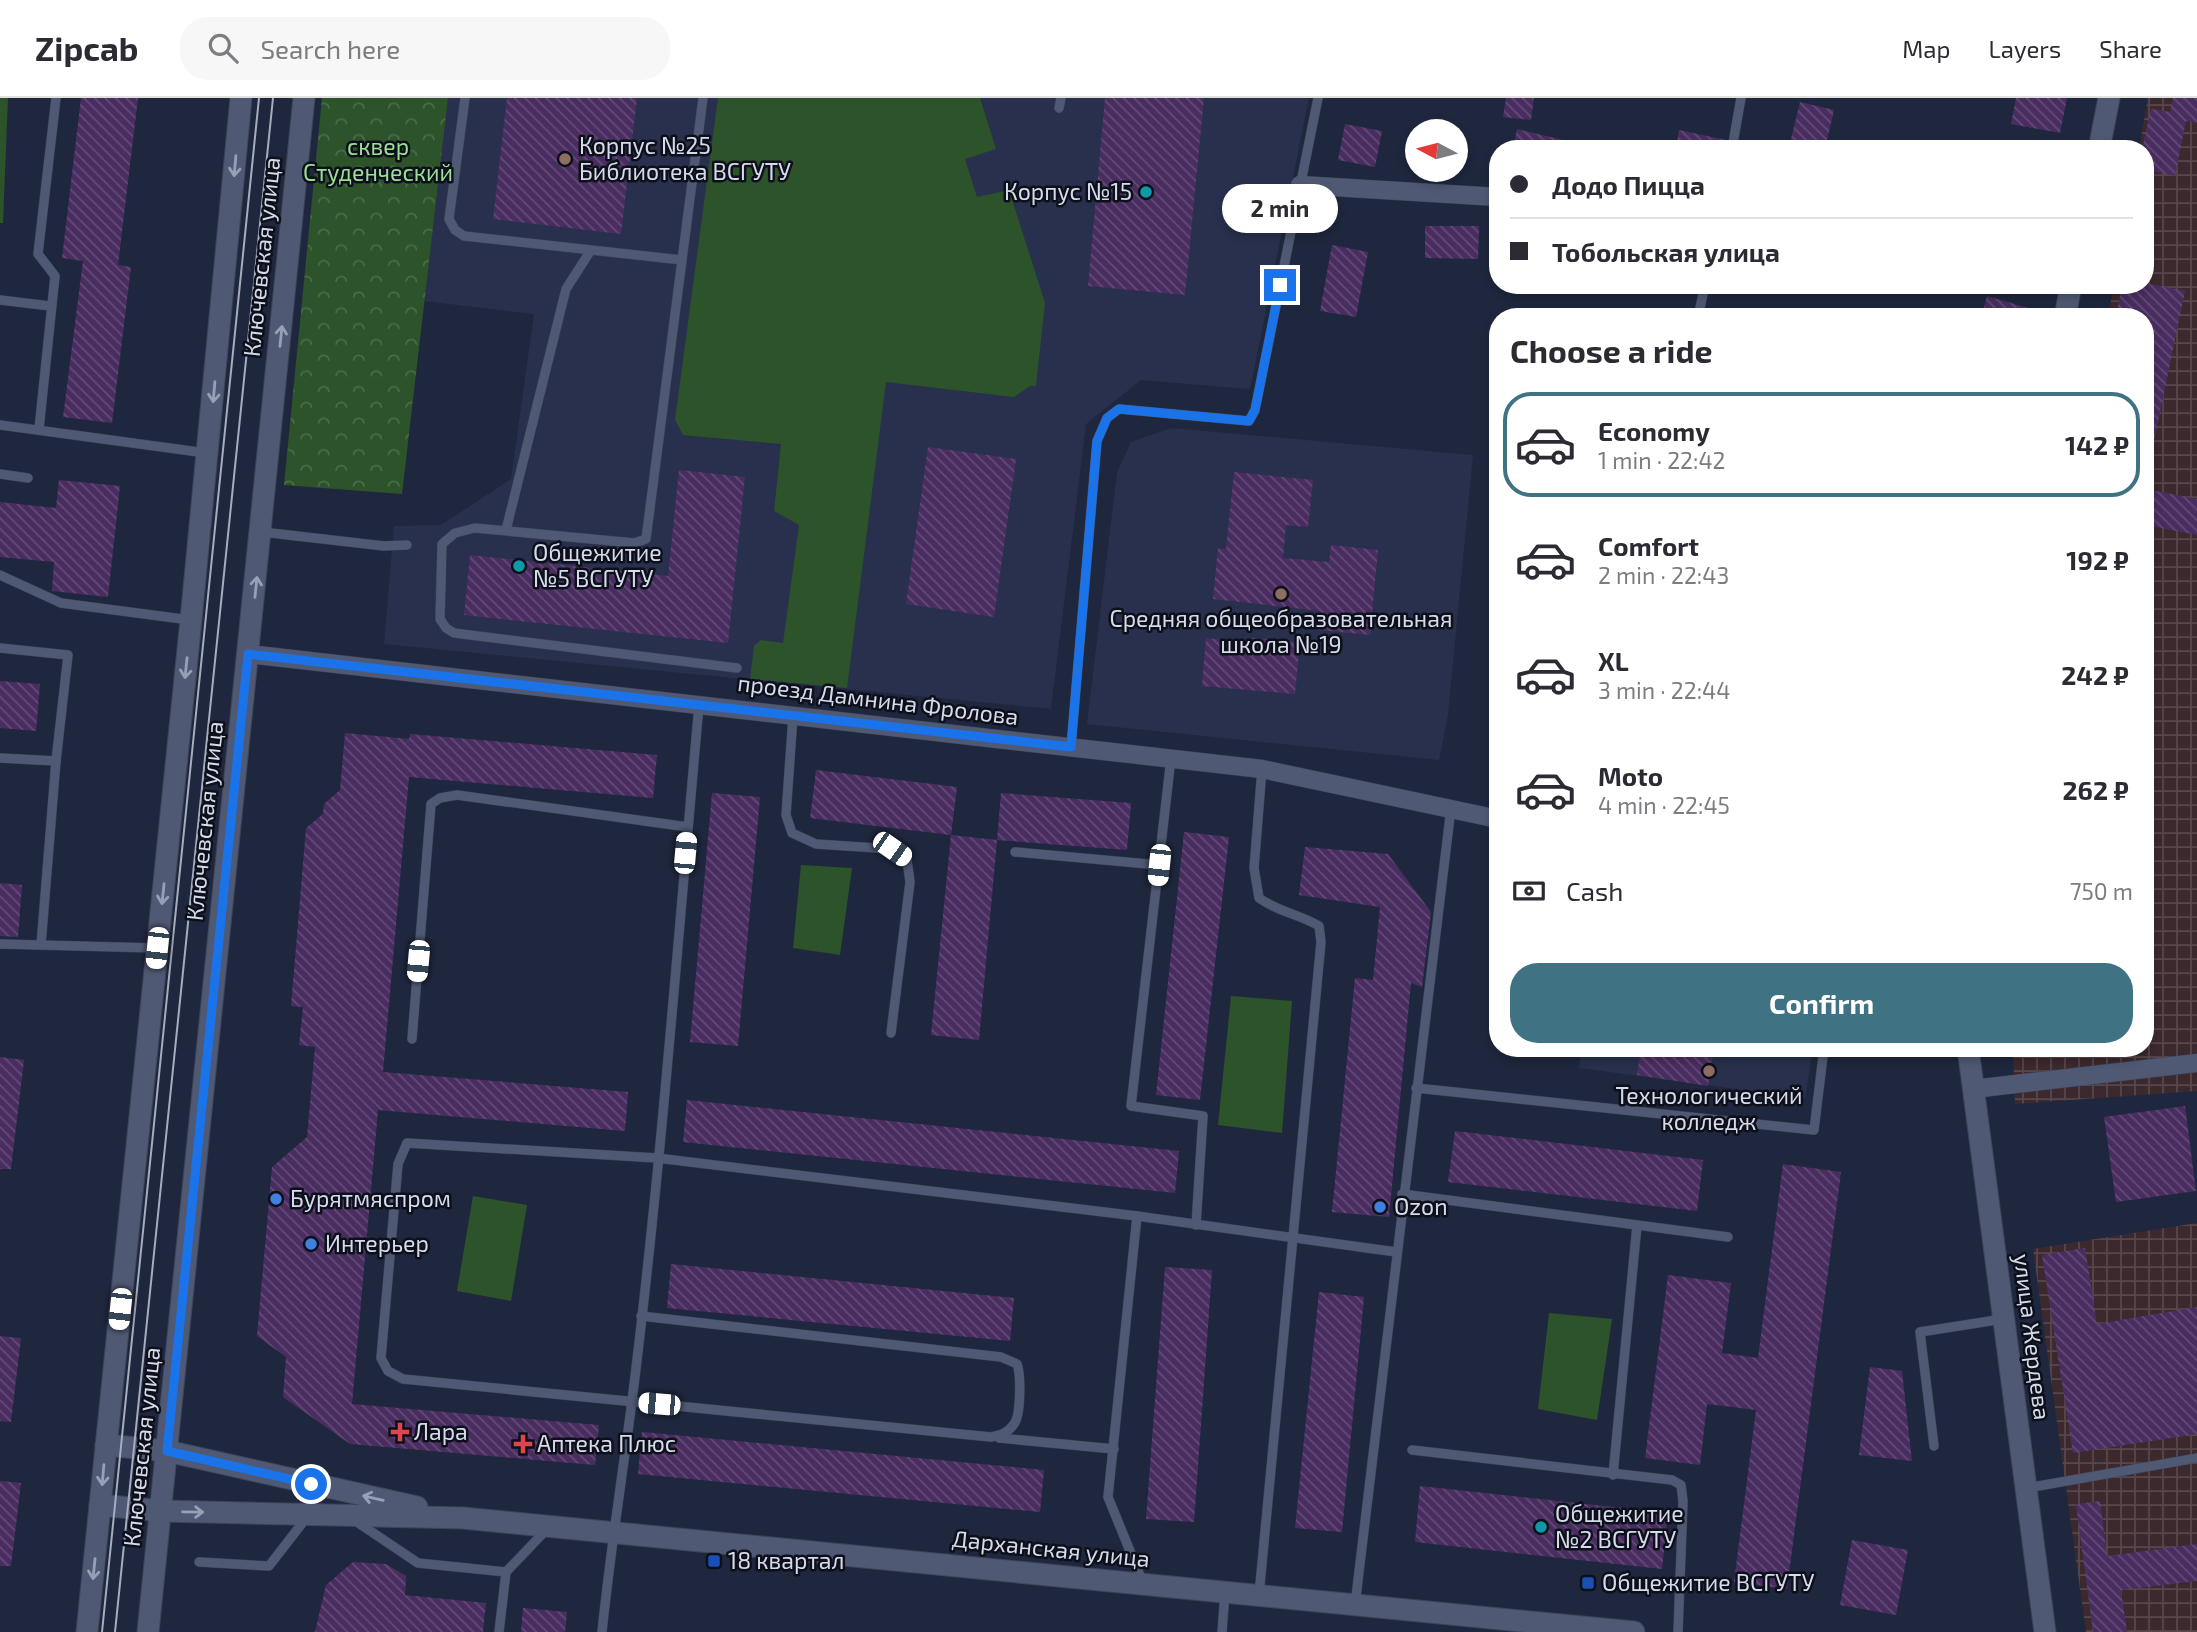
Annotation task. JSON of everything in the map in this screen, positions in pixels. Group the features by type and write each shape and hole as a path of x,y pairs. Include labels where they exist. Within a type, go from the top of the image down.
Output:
{"main road":[{"name":"Ключевская улица","path":"87,1632 208,453 241,98"},
{"name":"Ключевская улица","path":"148,1632 304,98"},
{"path":"2101,140 2109,98"},
{"name":"улица Жердева","path":"1969,1057 2045,1632"},
{"name":"Дарханская улица","path":"106,1445 167,1451 463,1518"},
{"name":"Дарханская улица","path":"100,1505 162,1511 463,1518 1634,1632"}],"street":[{"path":"1300,185 1489,196"},
{"name":"проезд Дамнина Фролова","path":"248,654 1262,769 1489,817"},
{"path":"1973,1089 2197,1063"}],"lane":[{"path":"39,429 55,276 38,254 56,98"},
{"path":"465,98 449,219 455,230 464,236 682,260"},
{"path":"703,98 646,539 634,542 475,528 455,533 442,544 440,619 446,628 454,633 737,668"},
{"path":"1071,747 1097,441 1107,418 1119,409 1249,421 1255,410 1318,98"},
{"path":"1734,140 1741,98"},
{"path":"506,530 566,289 591,250"},
{"path":"0,300 50,306"},
{"path":"0,425 208,453"},
{"path":"0,474 28,478"},
{"path":"261,532 384,546 407,545"},
{"path":"0,575 61,603 191,620"},
{"path":"0,648 68,655 55,761 41,945"},
{"path":"602,1632 612,1532 632,1402 641,1316 699,705"},
{"path":"793,716 786,815 792,833 816,844 892,849 907,860 910,882 891,1033"},
{"path":"0,758 55,761"},
{"path":"1171,758 1131,1105 1203,1116 1196,1225"},
{"path":"1259,1596 1321,942 1319,926 1306,918 1275,910 1259,898 1254,868 1262,769"},
{"path":"412,1039 431,804 440,797 457,795 688,827"},
{"path":"1354,1605 1451,808"},
{"path":"1014,852 1159,865"},
{"path":"0,944 157,948"},
{"path":"1416,1088 1814,1129 1823,1057"},
{"path":"1114,1449 403,1379 388,1371 381,1358 398,1164 407,1143 657,1158 1137,1216 1396,1252"},
{"path":"1402,1194 1728,1237"},
{"path":"1137,1216 1108,1497 1143,1584"},
{"path":"1613,1475 1637,1225"},
{"path":"641,1316 1000,1357 1017,1364 1020,1374 1016,1422 1005,1433 991,1437"},
{"path":"1934,1446 1920,1332 2003,1319"},
{"path":"1412,1450 1672,1480 1681,1485 1683,1501 1678,1632"},
{"path":"2026,1489 2197,1458"},
{"path":"199,1562 269,1566 309,1515"},
{"path":"348,1516 418,1563 506,1572"},
{"path":"499,1632 506,1572 550,1526"},
{"path":"1222,1632 1225,1592"}],"shaded area":[{"path":"448,98 1309,98 1250,389 1141,380 1086,424 1051,709 384,644 394,526 441,525 511,479 534,314 424,301"},
{"path":"2148,98 2197,98 2197,1091 2015,1104 2013,1057 2154,1057 2154,308 2110,308 2112,294 2154,294 2154,140 2141,140"},
{"name":"Средняя общеобразовательная школа №19","path":"1171,428 1473,455 1448,715 1439,760 1087,724 1117,472 1131,442"},
{"name":"Технологический колледж","path":"1581,1057 1812,1057 1805,1098 1579,1068"},
{"path":"2197,1223 2197,1632 2086,1632 2033,1249"}],"green space":[{"path":"0,98 8,98 3,223 0,223"},
{"name":"сквер Студенческий","path":"322,98 448,98 402,494 284,485"},
{"path":"718,98 980,98 996,149 965,159 977,197 1009,190 1045,303 1036,386 1030,386 1014,397 886,382 847,688 750,679 754,646 761,640 783,643 799,525 774,511 781,444 683,435 675,420"},
{"path":"801,865 852,868 840,955 793,948"},
{"path":"1231,996 1292,1001 1282,1133 1218,1125"},
{"path":"473,1196 527,1205 511,1301 457,1291"},
{"path":"1549,1313 1612,1319 1597,1420 1538,1409"}],"building":[{"path":"81,98 138,98 118,265 131,267 112,423 63,417 83,261 62,258"},
{"name":"Корпус №25 Библиотека ВСГУТУ","path":"507,98 637,98 621,234 493,219"},
{"name":"Корпус №15","path":"1105,98 1204,98 1185,295 1088,286"},
{"path":"1506,98 1534,98 1531,120 1503,117"},
{"path":"2016,98 2067,98 2060,133 2011,124"},
{"path":"2173,98 2197,98 2197,123 2186,121 2175,176 2154,172 2154,140 2144,140 2151,109 2170,112"},
{"path":"1800,102 1834,110 1827,140 1791,140"},
{"path":"1345,124 1382,131 1375,167 1338,160"},
{"path":"1517,129 1564,140 1515,140"},
{"path":"1679,130 1726,140 1677,140"},
{"path":"1425,226 1479,226 1478,259 1425,258"},
{"path":"1332,245 1368,252 1356,317 1320,311"},
{"path":"2154,285 2185,291 2154,441 2154,308 2118,308 2120,294 2154,294"},
{"path":"1987,296 2028,308 1984,308"},
{"path":"928,447 1016,459 994,617 906,604"},
{"name":"Общежитие №5 ВСГУТУ","path":"679,470 745,477 728,643 464,615 470,555 668,576"},
{"path":"1234,472 1313,480 1308,527 1286,525 1283,558 1329,562 1331,545 1378,550 1370,635 1318,630 1320,611 1213,599 1218,548 1226,549"},
{"path":"59,480 120,486 108,597 52,591 54,562 0,557 0,502 56,508"},
{"path":"2154,491 2197,499 2197,535 2154,527"},
{"path":"1206,638 1252,643 1252,638 1300,642 1295,694 1202,686"},
{"path":"0,681 40,684 36,731 0,728"},
{"path":"345,733 409,739 410,734 657,755 653,798 409,777 383,1072 628,1092 625,1131 378,1110 352,1404 599,1425 595,1465 350,1444 283,1397 286,1357 257,1336 272,1167 307,1137 315,1047 299,1045 303,1007 291,1006 306,828 323,814 324,804 340,790"},
{"path":"816,770 957,787 951,835 810,818"},
{"path":"712,793 760,797 738,1046 690,1042"},
{"path":"1001,793 1131,803 1127,850 997,840"},
{"path":"1184,832 1229,837 1200,1100 1156,1095"},
{"path":"951,835 997,840 979,1040 931,1035"},
{"path":"1305,847 1388,854 1431,912 1422,987 1411,983 1389,1217 1332,1212 1355,978 1373,980 1380,907 1299,895"},
{"path":"0,883 22,885 18,937 0,936"},
{"path":"0,1057 24,1060 11,1169 0,1169"},
{"path":"1640,1057 1713,1057 1708,1086 1637,1075"},
{"path":"687,1100 1179,1151 1175,1193 683,1142"},
{"path":"2185,1106 2196,1191 2116,1202 2104,1117"},
{"path":"1455,1131 1703,1160 1697,1211 1448,1182"},
{"path":"1783,1164 1841,1172 1787,1589 1734,1582 1756,1410 1707,1404 1700,1465 1645,1458 1668,1275 1731,1283 1722,1353 1758,1358"},
{"path":"2085,1248 2097,1324 2197,1307 2197,1434 2073,1453 2042,1255"},
{"path":"671,1264 1014,1298 1010,1341 667,1308"},
{"path":"1165,1267 1212,1270 1194,1522 1146,1519"},
{"path":"1319,1292 1364,1297 1342,1532 1295,1528"},
{"path":"0,1336 21,1338 11,1422 0,1421"},
{"path":"1870,1367 1902,1371 1912,1461 1859,1455"},
{"path":"642,1432 1044,1470 1040,1512 638,1474"},
{"path":"0,1481 21,1483 11,1566 0,1566"},
{"name":"Общежитие №2 ВСГУТУ","path":"1420,1486 1668,1513 1662,1569 1415,1542"},
{"path":"2100,1501 2107,1556 2197,1544 2197,1581 2121,1590 2127,1632 2093,1632 2076,1504"},
{"path":"1852,1540 1908,1550 1896,1615 1840,1605"},
{"path":"353,1562 386,1564 406,1576 405,1595 486,1603 483,1632 315,1632 326,1585"},
{"path":"523,1608 567,1612 565,1632 521,1632"}],"tram line":[{"path":"102,1632 259,98"},
{"path":"115,1632 273,98"}],"place":[{"name":"Корпус №25 Библиотека ВСГУТУ","path":"565,159"},
{"name":"Корпус №15","path":"1146,192"},
{"name":"Общежитие №5 ВСГУТУ","path":"519,566"},
{"name":"Средняя общеобразовательная школа №19","path":"1281,594"},
{"name":"Технологический колледж","path":"1709,1071"},
{"name":"Бурятмяспром","path":"276,1199"},
{"name":"Ozon","path":"1380,1207"},
{"name":"Интерьер","path":"311,1244"},
{"name":"Лара","path":"400,1432"},
{"name":"Аптека Плюс","path":"523,1444"},
{"name":"Общежитие №2 ВСГУТУ","path":"1541,1527"},
{"name":"18 квартал","path":"714,1561"},
{"name":"Общежитие ВСГУТУ","path":"1588,1583"}],"route":[{"path":"311,1484 167,1451 248,654 1071,747 1097,441 1107,418 1119,409 1249,421 1255,410 1280,285"}]}
